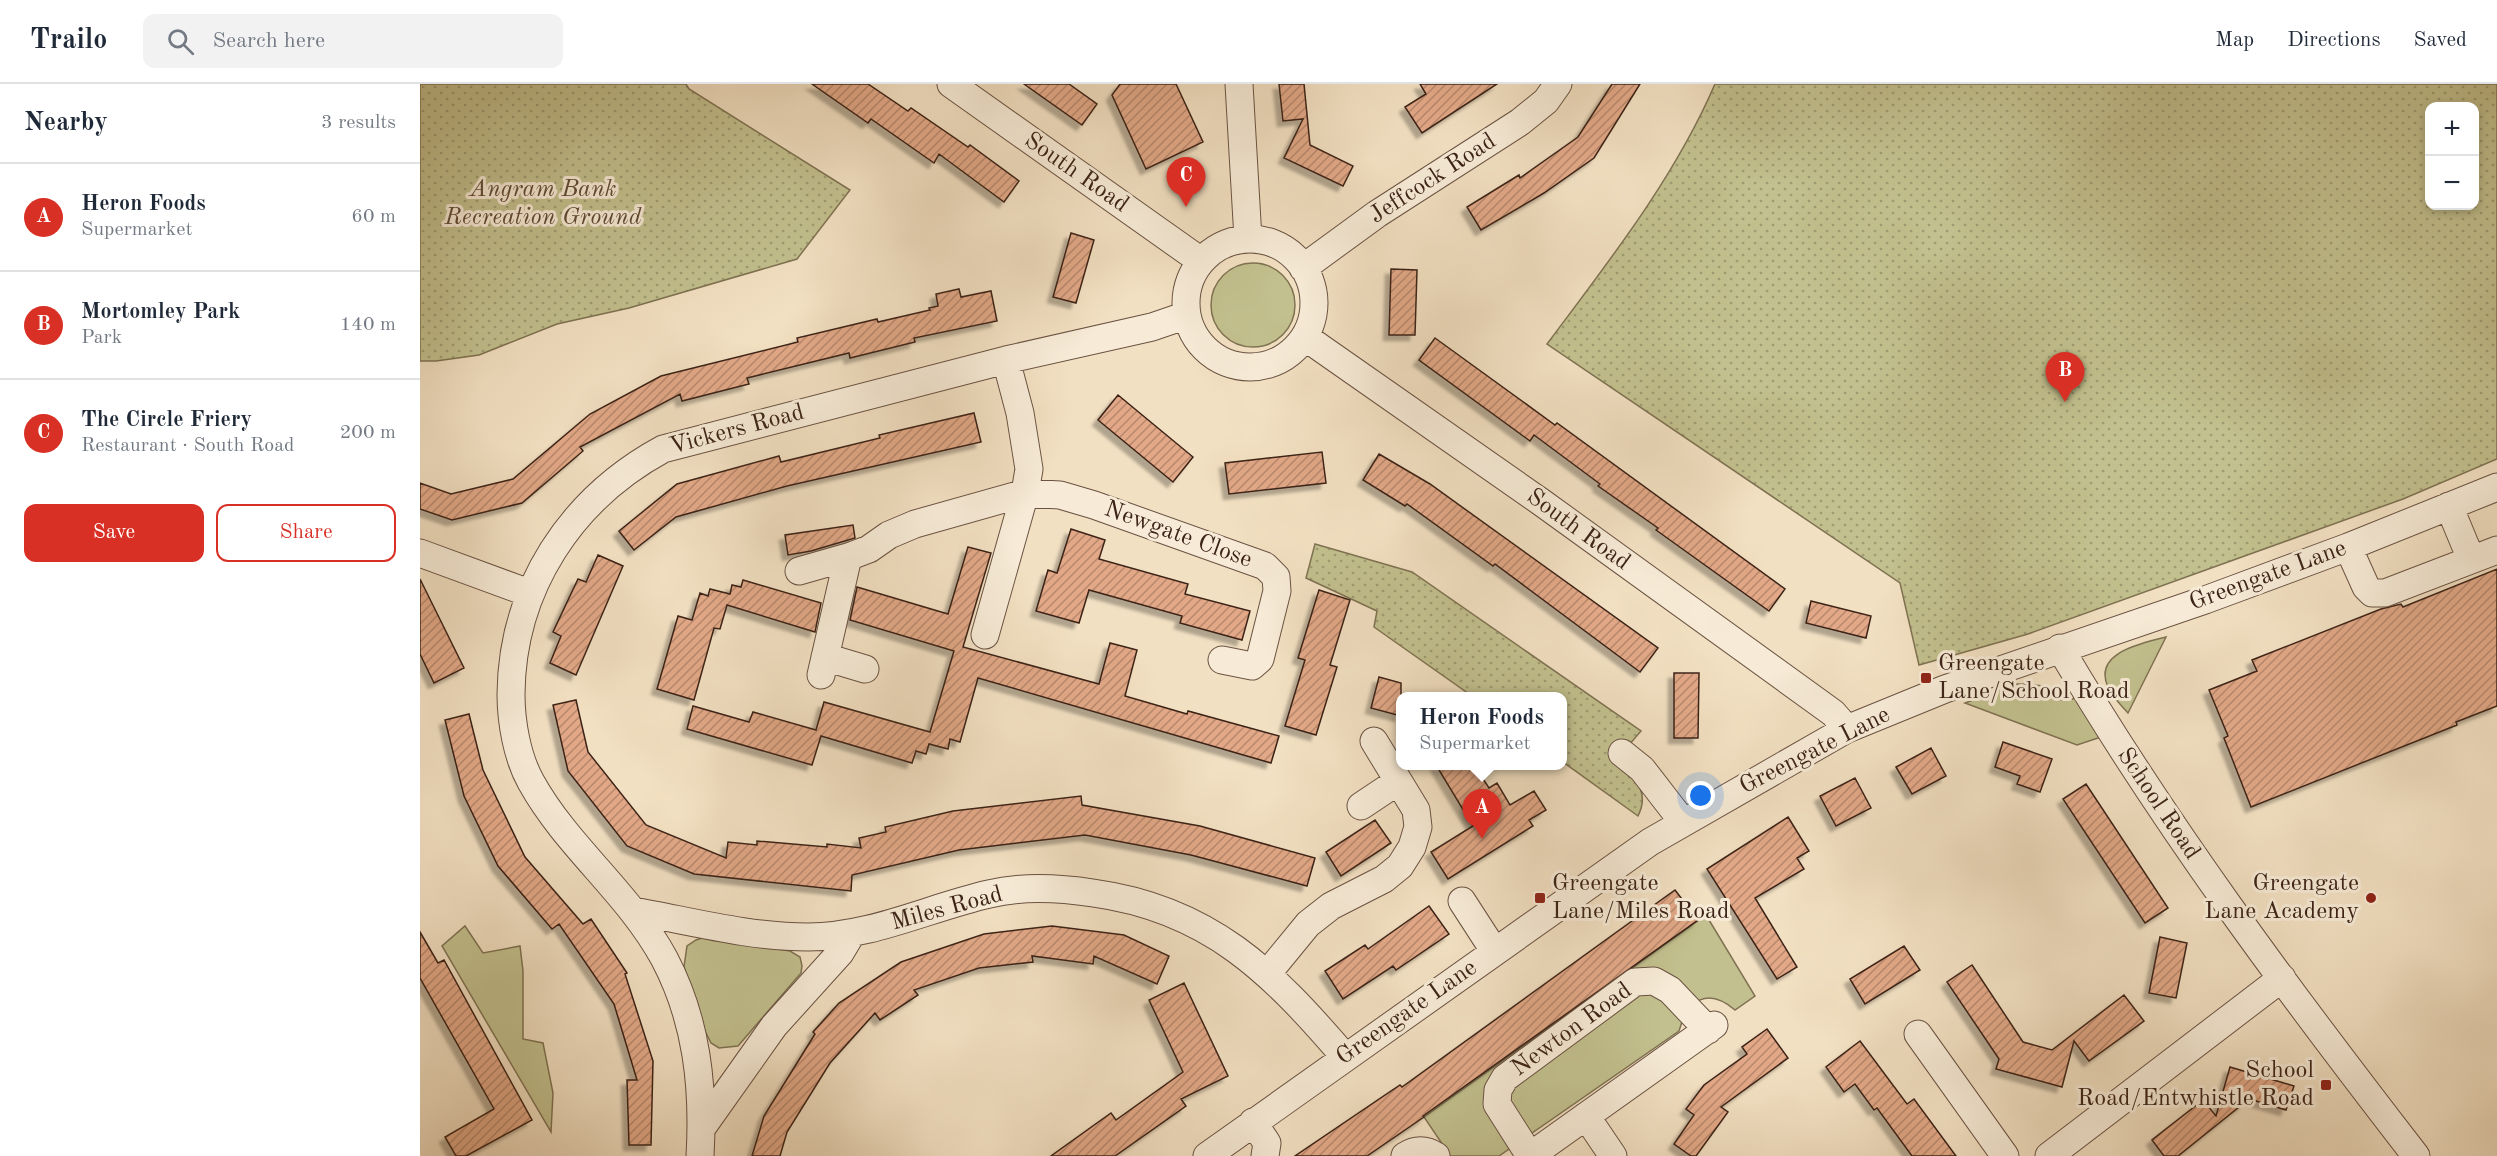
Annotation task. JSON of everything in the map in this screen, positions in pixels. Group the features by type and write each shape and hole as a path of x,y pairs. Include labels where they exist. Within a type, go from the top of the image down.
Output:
{"street":[{"name":"South Road","path":"951,84 1201,261"},
{"path":"1239,84 1248,239"},
{"name":"Jeffcock Road","path":"1303,268 1377,214 1520,122 1546,101 1558,84"},
{"path":"1248,239 1269,242 1288,252 1303,268 1311,284 1314,302 1312,320 1305,337 1291,353 1271,364 1250,368 1228,364 1209,353 1194,336 1187,315 1186,296 1191,278 1201,261 1222,246 1248,239"},
{"name":"Vickers Road","path":"700,1156 700,1076 693,1033 677,987 664,959 633,911 571,841 549,812 529,779 517,741 511,710 512,672 521,617 529,593 573,522 594,498 618,477 663,449 689,440 1006,360 1152,327 1187,315"},
{"name":"South Road","path":"1305,337 1541,502 1833,713 1847,729"},
{"path":"985,635 1025,493 1029,469 1020,413 1006,360"},
{"name":"Greengate Lane","path":"1207,1156 1650,842 1847,729 1945,689 2205,600 2348,547 2497,487"},
{"name":"Newgate Close","path":"799,571 869,549 889,535 915,524 1025,493 1060,495 1265,566 1276,577 1277,591 1260,659 1252,666 1222,660"},
{"path":"2449,507 2471,559"},
{"path":"2348,547 2366,587 2372,593 2385,593 2497,550"},
{"path":"420,553 529,593"},
{"path":"848,557 823,666 865,669"},
{"name":"School Road","path":"2060,648 2106,726 2183,843 2416,1156"},
{"path":"1267,974 1308,924 1331,906 1384,879 1400,866 1412,847 1418,827 1416,810 1374,741"},
{"path":"1622,753 1642,769 1683,822"},
{"path":"1361,806 1397,782"},
{"name":"Miles Road","path":"633,911 762,934 809,937 852,933 879,927 992,893 1072,890 1119,896 1198,924 1232,946 1298,1003 1345,1057"},
{"path":"1462,901 1495,951"},
{"path":"701,1129 774,1026 840,953 852,933"},
{"path":"2049,1156 2282,978"},
{"name":"Newton Road","path":"1654,981 1670,990 1711,1027 1586,1116 1530,1156 1497,1104 1498,1090 1505,1078 1635,982 1654,981"},
{"path":"1918,1034 2005,1156"},
{"path":"1586,1116 1613,1156"},
{"path":"1253,1122 1267,1143 1265,1156"},
{"path":"1405,1156 1414,1151 1428,1151 1436,1156"}],"green space":[{"name":"Angram Bank Recreation Ground","path":"420,84 686,84 689,89 850,190 797,259 629,308 557,324 479,355 420,361"},
{"path":"1715,84 2497,84 2497,459 2403,499 2028,634 1919,665 1900,583 1547,344 1639,218 1680,153"},
{"path":"1253,263 1269,266 1288,282 1295,305 1292,321 1276,340 1253,347 1237,344 1218,328 1211,305 1214,289 1230,270"},
{"path":"1315,544 1412,572 1641,731 1617,759 1634,779 1641,792 1641,807 1638,816 1567,765 1567,692 1466,692 1374,627 1377,611 1306,578"},
{"path":"2166,637 2128,713 2108,687 2105,675 2107,665 2123,651"},
{"path":"2017,684 2041,686 2061,700 2082,698 2104,736 2077,745 1965,703"},
{"path":"1706,915 1755,996 1735,1010 1716,999 1700,1000 1688,1011 1679,1031 1499,1156 1446,1156 1449,1154 1424,1117"},
{"path":"465,926 483,953 520,946 523,971 523,1039 543,1043 553,1093 551,1132 442,946"},
{"path":"705,937 790,951 800,957 801,973 738,1046 719,1048 711,1043 684,967 687,946"}],"building":[{"path":"812,84 868,84 908,111 911,108 968,147 970,145 1019,181 1004,202 939,154 934,163 871,119 868,123"},
{"path":"1024,84 1069,84 1097,104 1082,125"},
{"path":"1120,84 1176,84 1203,142 1146,169 1112,95"},
{"path":"1279,84 1304,84 1310,145 1353,166 1343,186 1284,158 1303,119 1283,121"},
{"path":"1420,84 1497,84 1422,133 1405,107 1426,94"},
{"path":"1612,84 1640,84 1594,158 1544,193 1481,230 1467,207 1519,175 1520,178 1578,137"},
{"path":"1071,233 1094,240 1076,303 1053,297"},
{"path":"1391,269 1417,270 1415,335 1389,335"},
{"path":"959,289 961,297 991,291 997,321 914,338 915,342 850,358 849,353 747,378 749,384 682,401 680,394 580,447 583,451 522,503 452,520 420,509 420,483 451,494 513,479 590,414 661,376 798,342 797,338 877,319 878,322 930,310 929,308 938,306 936,294"},
{"path":"1435,338 1555,425 1557,423 1785,589 1769,611 1656,530 1658,528 1598,486 1600,484 1534,435 1530,441 1419,360"},
{"path":"1118,395 1193,457 1173,482 1098,420"},
{"path":"974,413 981,442 787,486 676,517 634,550 619,531 677,484 779,456 781,462 880,438 879,435"},
{"path":"1322,452 1326,483 1229,494 1225,463"},
{"path":"1379,454 1430,484 1658,648 1640,672 1495,564 1493,566 1407,504 1405,506 1363,480"},
{"path":"853,525 855,538 788,555 785,535"},
{"path":"1071,529 1105,540 1099,559 1188,584 1185,594 1250,611 1242,640 1180,623 1182,616 1089,590 1079,623 1036,611 1048,570 1057,573"},
{"path":"968,547 991,553 963,647 1099,684 1110,643 1137,650 1125,696 1187,714 1188,711 1279,736 1271,763 978,678 960,742 950,739 948,749 929,744 926,754 916,751 912,763 821,736 812,765 687,729 693,706 749,722 753,712 816,730 824,702 930,732 954,651 850,620 857,587 948,614"},
{"path":"598,555 623,566 576,675 550,663 561,636 553,632 578,579 586,582"},
{"path":"2497,569 2497,706 2456,722 2457,725 2251,807 2224,738 2228,736 2209,690 2257,671 2252,660 2381,609 2401,604 2403,607"},
{"path":"420,579 464,668 434,683 420,654"},
{"path":"743,580 821,603 815,632 727,605 720,629 714,628 694,700 657,689 678,616 692,620 700,593 708,596 710,589 730,594 732,585 741,587"},
{"path":"1319,590 1350,600 1330,665 1337,667 1316,735 1285,726 1305,660 1298,658"},
{"path":"1811,601 1871,616 1866,638 1806,623"},
{"path":"1674,673 1699,673 1698,738 1674,738"},
{"path":"1379,677 1401,683 1401,692 1396,692 1396,715 1371,708"},
{"path":"576,700 588,752 646,825 726,858 728,842 757,845 757,841 827,847 827,844 861,848 859,838 886,832 885,827 953,811 1081,796 1082,805 1200,826 1315,858 1307,886 1191,855 1085,835 959,850 852,875 851,891 694,874 627,846 568,771 553,705"},
{"path":"469,714 483,770 525,857 583,924 591,919 627,973 625,974 653,1061 651,1145 629,1145 627,1080 637,1080 614,1004 559,924 552,929 498,866 464,796 445,720"},
{"path":"2003,742 2052,759 2040,792 2017,784 2020,776 1995,767"},
{"path":"1931,748 1946,776 1912,794 1896,767"},
{"path":"1439,770 1477,770 1489,788 1497,783 1510,805 1534,791 1546,810 1529,820 1533,826 1448,879 1431,852 1473,826"},
{"path":"1855,778 1871,808 1836,826 1820,796"},
{"path":"2086,784 2168,908 2145,923 2063,799"},
{"path":"1788,817 1809,851 1797,858 1804,869 1755,898 1797,967 1777,979 1707,869"},
{"path":"1375,820 1391,843 1341,876 1326,852"},
{"path":"1675,890 1698,920 1424,1117 1367,1156 1295,1156 1400,1085 1402,1087"},
{"path":"1429,906 1449,934 1396,970 1393,966 1343,999 1325,971 1365,945 1368,949"},
{"path":"1052,926 1124,935 1169,956 1157,984 1094,956 1093,964 1032,956 1033,962 979,968 914,990 918,995 880,1020 875,1013 830,1063 787,1132 780,1156 752,1156 764,1116 815,1034 813,1032 839,1003 901,962 984,934"},
{"path":"420,932 438,963 444,960 532,1120 466,1156 456,1156 445,1137 494,1109 420,978"},
{"path":"2160,937 2187,943 2176,998 2149,993"},
{"path":"1904,946 1920,970 1865,1004 1850,979"},
{"path":"1972,965 2023,1042 2052,1050 2124,995 2144,1021 2089,1061 2074,1041 2062,1087 1996,1069 1999,1059 1947,982"},
{"path":"1184,983 1228,1076 1181,1099 1186,1106 1115,1156 1051,1156 1111,1113 1116,1120 1183,1072 1149,1000"},
{"path":"1767,1029 1788,1058 1721,1107 1728,1112 1696,1156 1691,1156 1674,1144 1694,1115 1686,1109 1704,1085 1747,1054 1742,1047"},
{"path":"1860,1041 1907,1104 1914,1099 1956,1156 1912,1156 1877,1108 1874,1110 1855,1084 1844,1092 1826,1067"},
{"path":"2230,1067 2294,1086 2286,1110 2246,1098 2244,1103 2178,1156 2164,1156 2152,1140 2203,1100 2216,1116"}],"place":[{"name":"The Circle Friery","path":"1186,207"},
{"name":"Mortomley Park","path":"2065,402"},
{"name":"Greengate Lane/School Road","path":"1926,678"},
{"name":"Heron Foods","path":"1482,839"},
{"name":"Greengate Lane/Miles Road","path":"1540,898"},
{"name":"Greengate Lane Academy","path":"2371,898"},
{"name":"School Road/Entwhistle Road","path":"2326,1085"}]}
